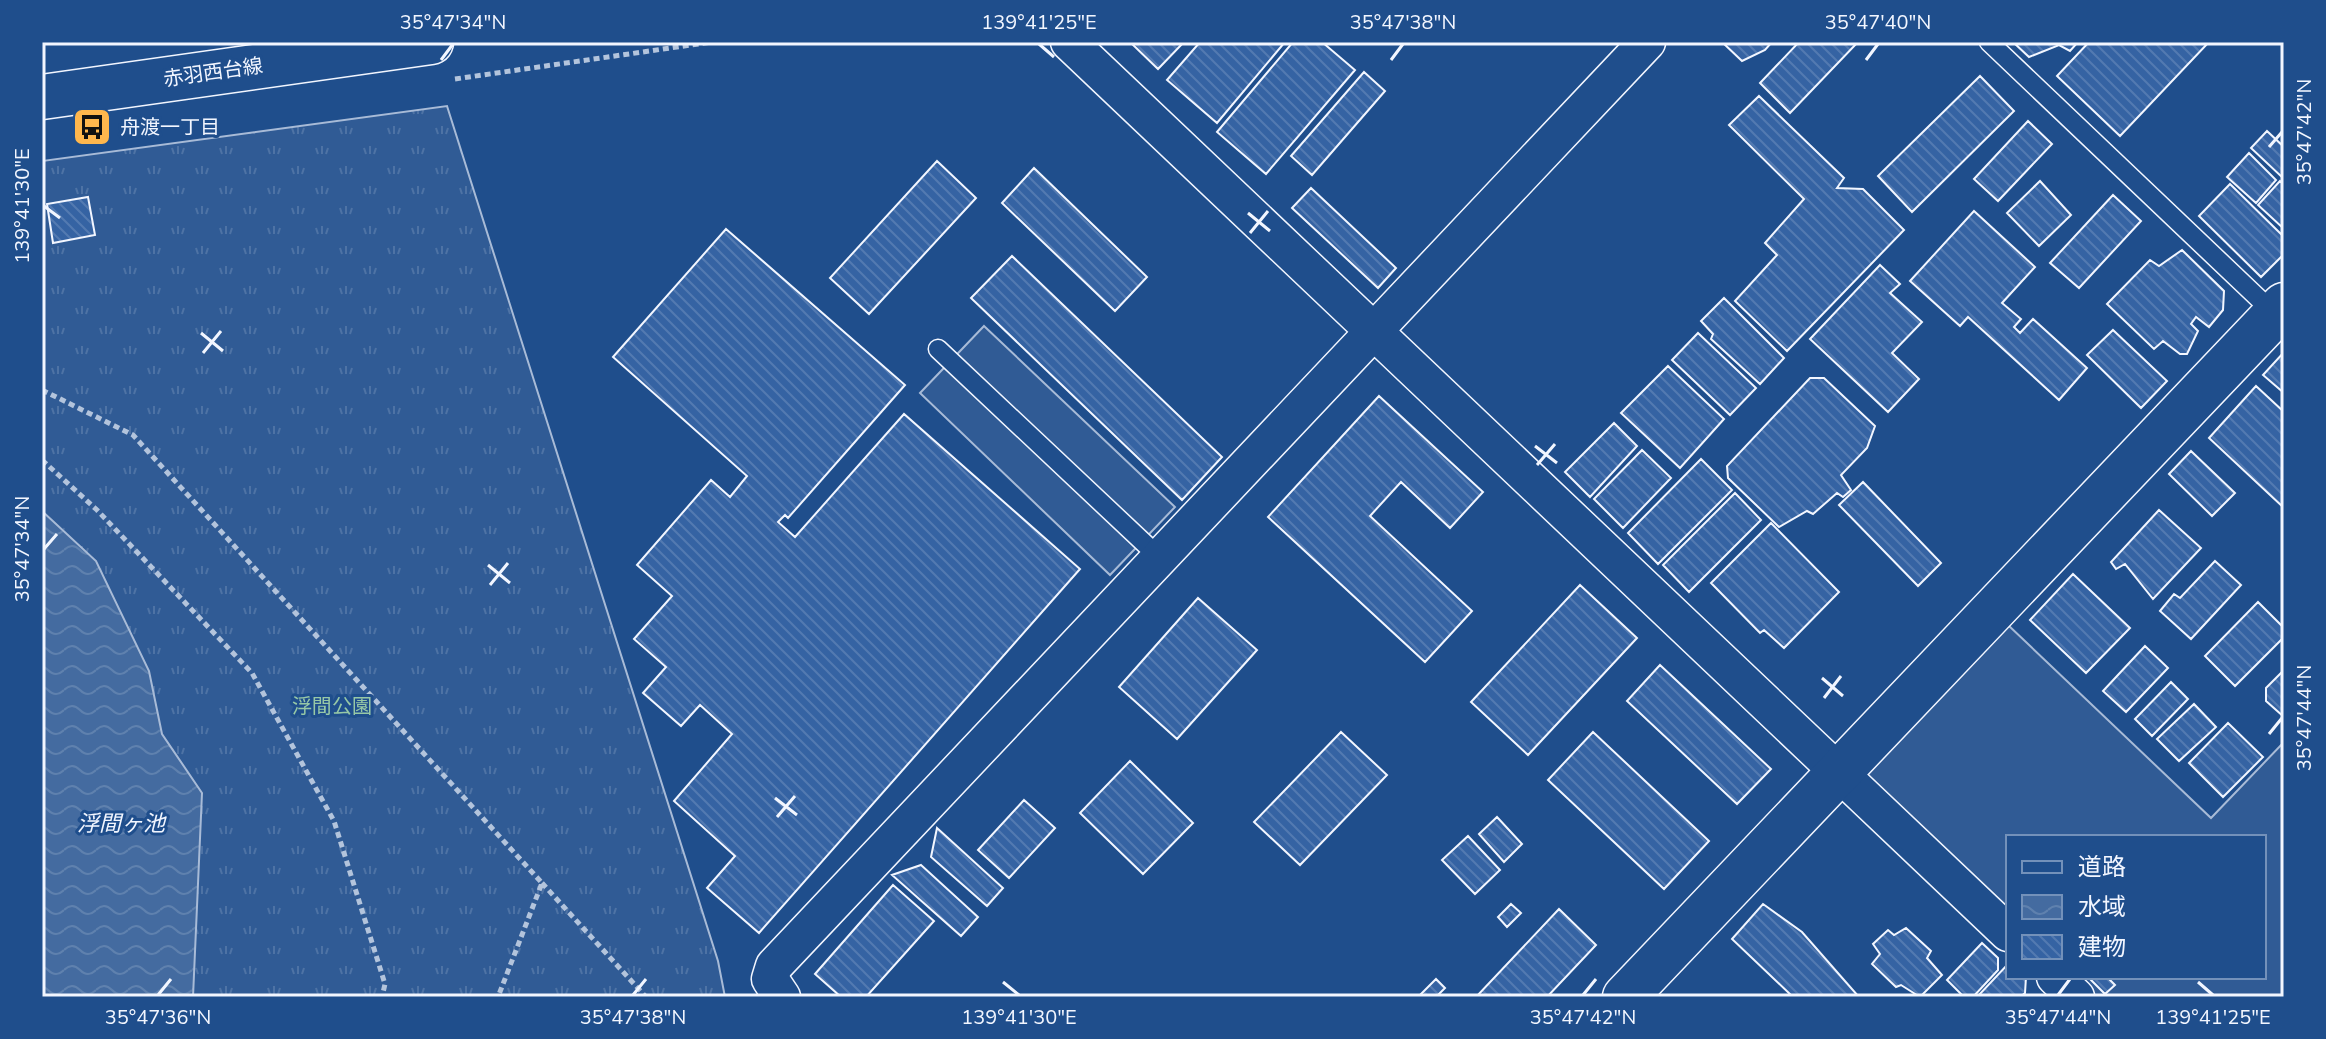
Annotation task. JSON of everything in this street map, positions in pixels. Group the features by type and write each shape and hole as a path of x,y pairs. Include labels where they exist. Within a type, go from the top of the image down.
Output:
{"street":[{"name":"赤羽西台線","path":"42,97 291,51 431,42"},
{"path":"1069,42 2006,931"},
{"path":"782,997 770,979 774,966 1647,42"},
{"path":"1625,997 2280,310"},
{"path":"2057,979 2076,997"}],"lane":[{"path":"1989,42 2280,310"},
{"path":"938,349 1159,557"}],"path":[{"path":"42,390 133,435 646,997"},
{"path":"42,460 97,510 252,673 334,821 385,984 382,997"},
{"path":"498,997 542,883"}],"green space":[{"name":"浮間公園","path":"447,106 718,961 725,997 42,997 42,161"}],"shaded area":[{"path":"984,326 1175,507 1110,575 920,393"},
{"path":"2008,625 2211,818 2284,742 2284,997 2096,997 2077,979 2266,979 2266,835 2006,835 2006,912 1864,777"}],"water":[{"name":"浮間ヶ池","path":"42,511 96,561 149,671 162,734 202,793 193,997 42,997"}],"building":[{"path":"1130,42 1184,42 1158,69"},
{"path":"1200,42 1285,42 1217,123 1167,80"},
{"path":"1293,42 1322,42 1355,70 1266,174 1217,132"},
{"path":"1722,42 1772,42 1765,50 1742,61"},
{"path":"1799,42 1858,42 1790,113 1760,83"},
{"path":"2013,42 2078,42 2070,51 2059,45 2029,57"},
{"path":"2089,42 2209,42 2120,136 2057,76"},
{"path":"1364,72 1385,91 1312,175 1291,156"},
{"path":"1980,76 2014,111 1912,212 1878,176"},
{"path":"1759,96 1844,178 1837,188 1863,189 1904,230 1787,351 1735,301 1777,255 1765,243 1804,199 1729,125"},
{"path":"2028,121 2052,144 1998,201 1974,179"},
{"path":"2267,131 2284,147 2284,179 2251,148"},
{"path":"2249,153 2276,180 2256,203 2227,177"},
{"path":"937,161 976,198 869,314 830,278"},
{"path":"1034,168 1147,277 1115,311 1002,203"},
{"path":"2040,181 2071,215 2039,246 2007,213"},
{"path":"2280,181 2284,185 2284,229 2258,205"},
{"path":"2230,184 2284,237 2284,254 2261,277 2199,216"},
{"path":"1311,188 1396,268 1378,288 1292,208"},
{"path":"2113,195 2141,221 2079,288 2050,263"},
{"path":"88,197 95,235 53,243 47,204"},
{"path":"1974,211 2035,267 2002,303 2021,319 2014,327 2020,333 2033,319 2087,368 2059,400 1968,317 1960,326 1910,281"},
{"path":"726,229 905,385 788,518 785,515 778,522 795,537 904,414 1080,569 759,933 707,888 735,856 674,801 732,734 700,705 681,726 643,693 666,667 634,639 672,596 637,565 711,480 730,497 747,476 613,357"},
{"path":"2182,250 2224,291 2223,310 2209,327 2196,317 2191,324 2198,331 2187,354 2180,354 2163,341 2154,349 2107,304 2150,260 2159,266"},
{"path":"1012,256 1222,457 1182,500 971,298"},
{"path":"1880,265 1900,284 1890,293 1922,322 1892,353 1919,379 1888,412 1810,339"},
{"path":"1724,298 1784,358 1760,384 1711,339 1713,334 1701,321"},
{"path":"2113,330 2167,381 2141,408 2087,355"},
{"path":"1698,333 1756,388 1730,415 1672,360"},
{"path":"2284,352 2284,393 2263,375"},
{"path":"1668,366 1724,419 1680,468 1621,413"},
{"path":"1810,378 1824,378 1875,426 1867,448 1841,475 1851,490 1843,497 1837,493 1813,514 1807,511 1779,527 1728,478 1727,466"},
{"path":"2256,386 2284,412 2284,508 2209,438"},
{"path":"1379,396 1483,492 1450,528 1401,482 1370,516 1472,611 1425,662 1268,517"},
{"path":"1614,423 1637,446 1590,497 1565,472"},
{"path":"1642,450 1671,478 1623,528 1594,499"},
{"path":"2191,451 2235,493 2212,516 2169,474"},
{"path":"1701,459 1732,490 1658,564 1628,533"},
{"path":"1863,482 1941,563 1918,586 1839,505"},
{"path":"1735,493 1761,520 1689,592 1663,565"},
{"path":"2159,510 2201,548 2153,599 2125,564 2116,569 2111,562"},
{"path":"1771,523 1839,592 1784,648 1764,630 1760,633 1711,583"},
{"path":"2215,561 2241,585 2191,639 2160,611 2174,594 2180,598"},
{"path":"2073,574 2130,628 2086,673 2030,620"},
{"path":"1580,585 1637,638 1528,755 1471,702"},
{"path":"1198,598 1257,650 1177,739 1119,687"},
{"path":"2258,602 2284,628 2284,637 2235,686 2205,656"},
{"path":"2145,646 2168,668 2126,712 2103,691"},
{"path":"1660,665 1771,769 1737,804 1627,701"},
{"path":"2284,670 2284,717 2266,701 2266,688"},
{"path":"2171,682 2188,699 2152,736 2135,719"},
{"path":"2194,704 2216,727 2179,761 2157,739"},
{"path":"2228,723 2263,757 2223,797 2189,763"},
{"path":"1341,732 1387,775 1300,865 1254,822"},
{"path":"1593,732 1709,841 1664,889 1548,780"},
{"path":"1130,761 1193,823 1143,874 1080,813"},
{"path":"1024,800 1055,828 1009,878 978,850"},
{"path":"1497,817 1522,844 1504,862 1479,834"},
{"path":"937,828 1003,888 987,906 931,857"},
{"path":"1468,836 1500,870 1475,894 1442,860"},
{"path":"921,865 978,917 961,936 892,875"},
{"path":"893,885 934,921 866,997 841,997 815,974"},
{"path":"1511,904 1521,913 1507,927 1498,917"},
{"path":"1763,904 1802,932 1859,997 1793,997 1732,939"},
{"path":"1559,909 1596,945 1547,997 1476,997"},
{"path":"1906,928 1931,951 1927,958 1942,975 1920,997 1901,985 1896,987 1872,964 1880,954 1873,944 1888,930 1894,935"},
{"path":"1982,943 1998,958 1998,970 1973,997 1964,997 1947,980"},
{"path":"2006,966 2006,979 2026,979 2025,993 2020,997 1977,997"},
{"path":"1436,979 1445,988 1436,997 1418,997"},
{"path":"2090,979 2109,979 2115,985 2105,994"}],"place":[{"name":"舟渡一丁目","path":"92,127"}]}
